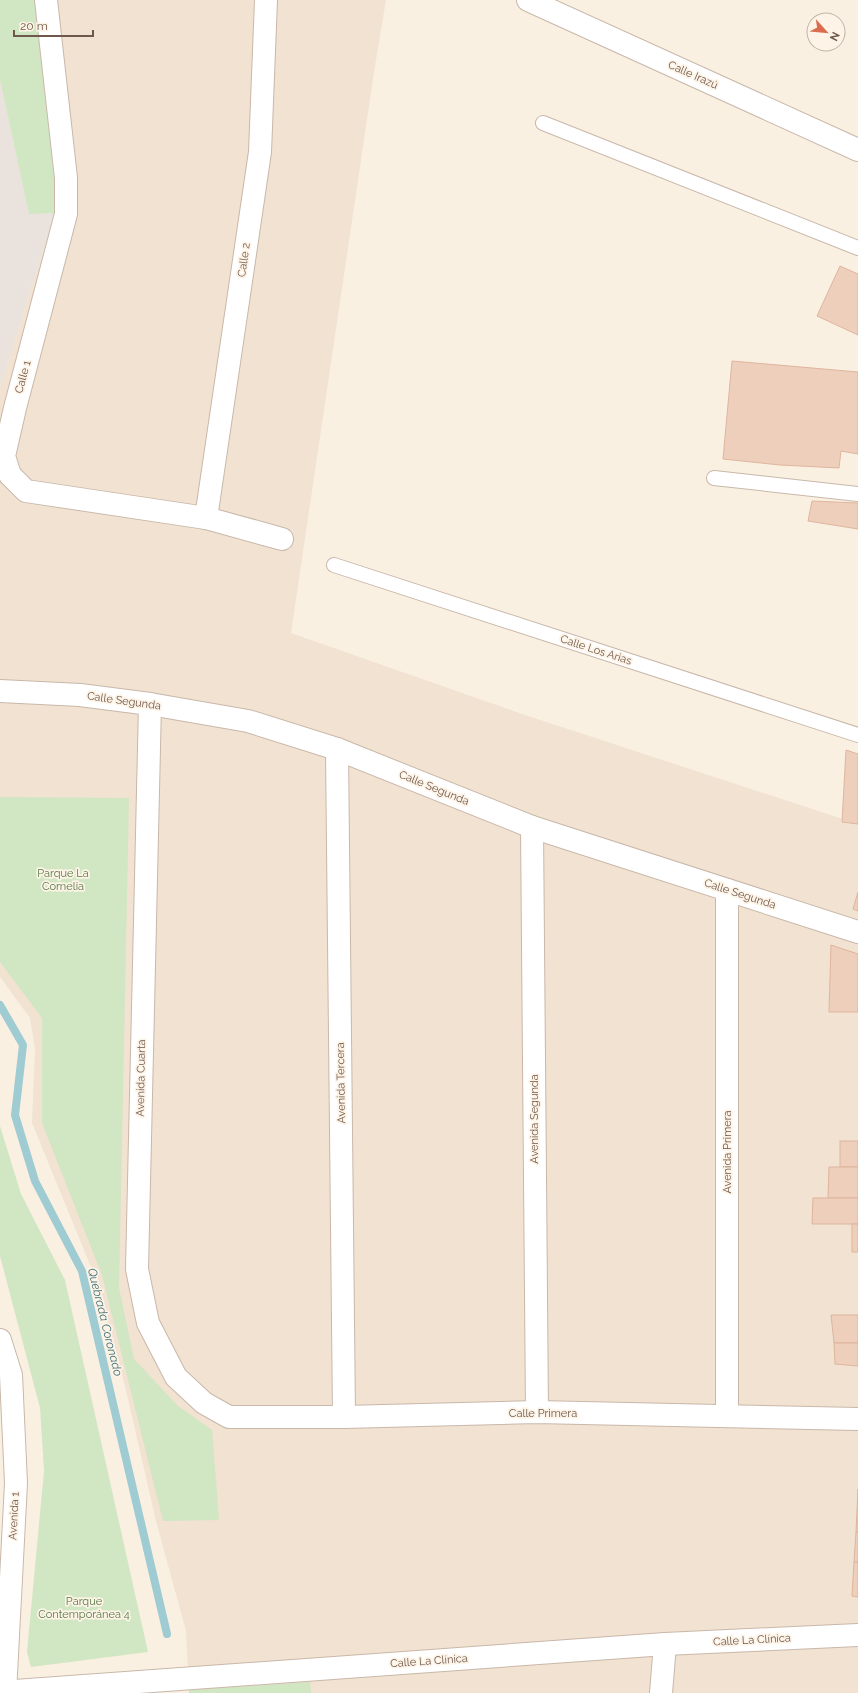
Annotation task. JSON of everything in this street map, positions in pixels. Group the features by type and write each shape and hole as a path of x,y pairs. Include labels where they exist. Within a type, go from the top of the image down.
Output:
{"street":[{"name":"Calle 1","path":"46,0 66,178 66,214 4,456 10,475 26,491 206,518 282,539"},
{"name":"Calle 2","path":"206,518 260,152 266,0"},
{"name":"Calle Irazú","path":"528,0 858,150"},
{"name":"Calle Segunda","path":"0,691 80,695 150,704 248,721 337,749 532,827 858,932"},
{"name":"Avenida Cuarta","path":"150,704 137,1269 148,1323 176,1377 204,1403 229,1417"},
{"name":"Avenida Tercera","path":"337,749 344,1416"},
{"name":"Avenida Segunda","path":"532,827 537,1412"},
{"name":"Avenida Primera","path":"727,890 727,1415"},
{"name":"Avenida 1","path":"0,1340 11,1374 3,1692"},
{"name":"Calle Primera","path":"229,1417 537,1412 858,1419"},
{"name":"Calle La Clínica","path":"3,1692 665,1644 858,1635"},
{"path":"661,1693 665,1644"}],"lane":[{"path":"543,123 858,248"},
{"path":"714,478 858,494"},
{"name":"Calle Los Arias","path":"334,565 858,735"}],"shaded area":[{"path":"0,0 386,0 291,633 522,714 858,824 858,1693 189,1693 186,1631 156,1521 125,1386 93,1272 32,1123 35,1049 30,1018 0,977 0,387 55,213 0,80"},
{"path":"0,80 29,213 55,213 0,387"}],"green space":[{"path":"0,0 35,0 54,163 55,213 29,214 0,80"},
{"name":"Parque La Cornelia","path":"0,797 129,798 119,1288 134,1359 178,1406 212,1430 219,1520 163,1521 102,1275 42,1123 42,1018 0,962"},
{"name":"Parque Contemporánea 4","path":"0,1126 21,1194 65,1280 148,1652 31,1667 27,1652 44,1471 40,1408 0,1256"},
{"path":"310,1682 311,1693 189,1693 189,1690"}],"building":[{"path":"840,266 858,274 858,335 817,316"},
{"path":"732,361 858,372 858,454 841,451 839,468 780,465 723,459"},
{"path":"812,501 858,503 858,529 808,521"},
{"path":"846,750 858,754 858,824 842,822"},
{"path":"858,892 858,911 853,909"},
{"path":"831,945 858,954 858,1012 829,1012"},
{"path":"840,1141 858,1141 858,1167 840,1167"},
{"path":"829,1167 858,1167 858,1198 828,1198"},
{"path":"813,1198 858,1198 858,1224 812,1224"},
{"path":"852,1224 858,1224 858,1252 852,1252"},
{"path":"831,1315 858,1315 858,1343 834,1343"},
{"path":"834,1343 858,1343 858,1366 835,1364"},
{"path":"858,1489 858,1532 856,1532"},
{"path":"856,1532 858,1532 858,1562 854,1562"},
{"path":"854,1562 858,1562 858,1597 852,1596"}],"waterway":[{"name":"Quebrada Coronado","path":"0,1005 23,1045 15,1115 35,1181 82,1271 167,1634"}]}
